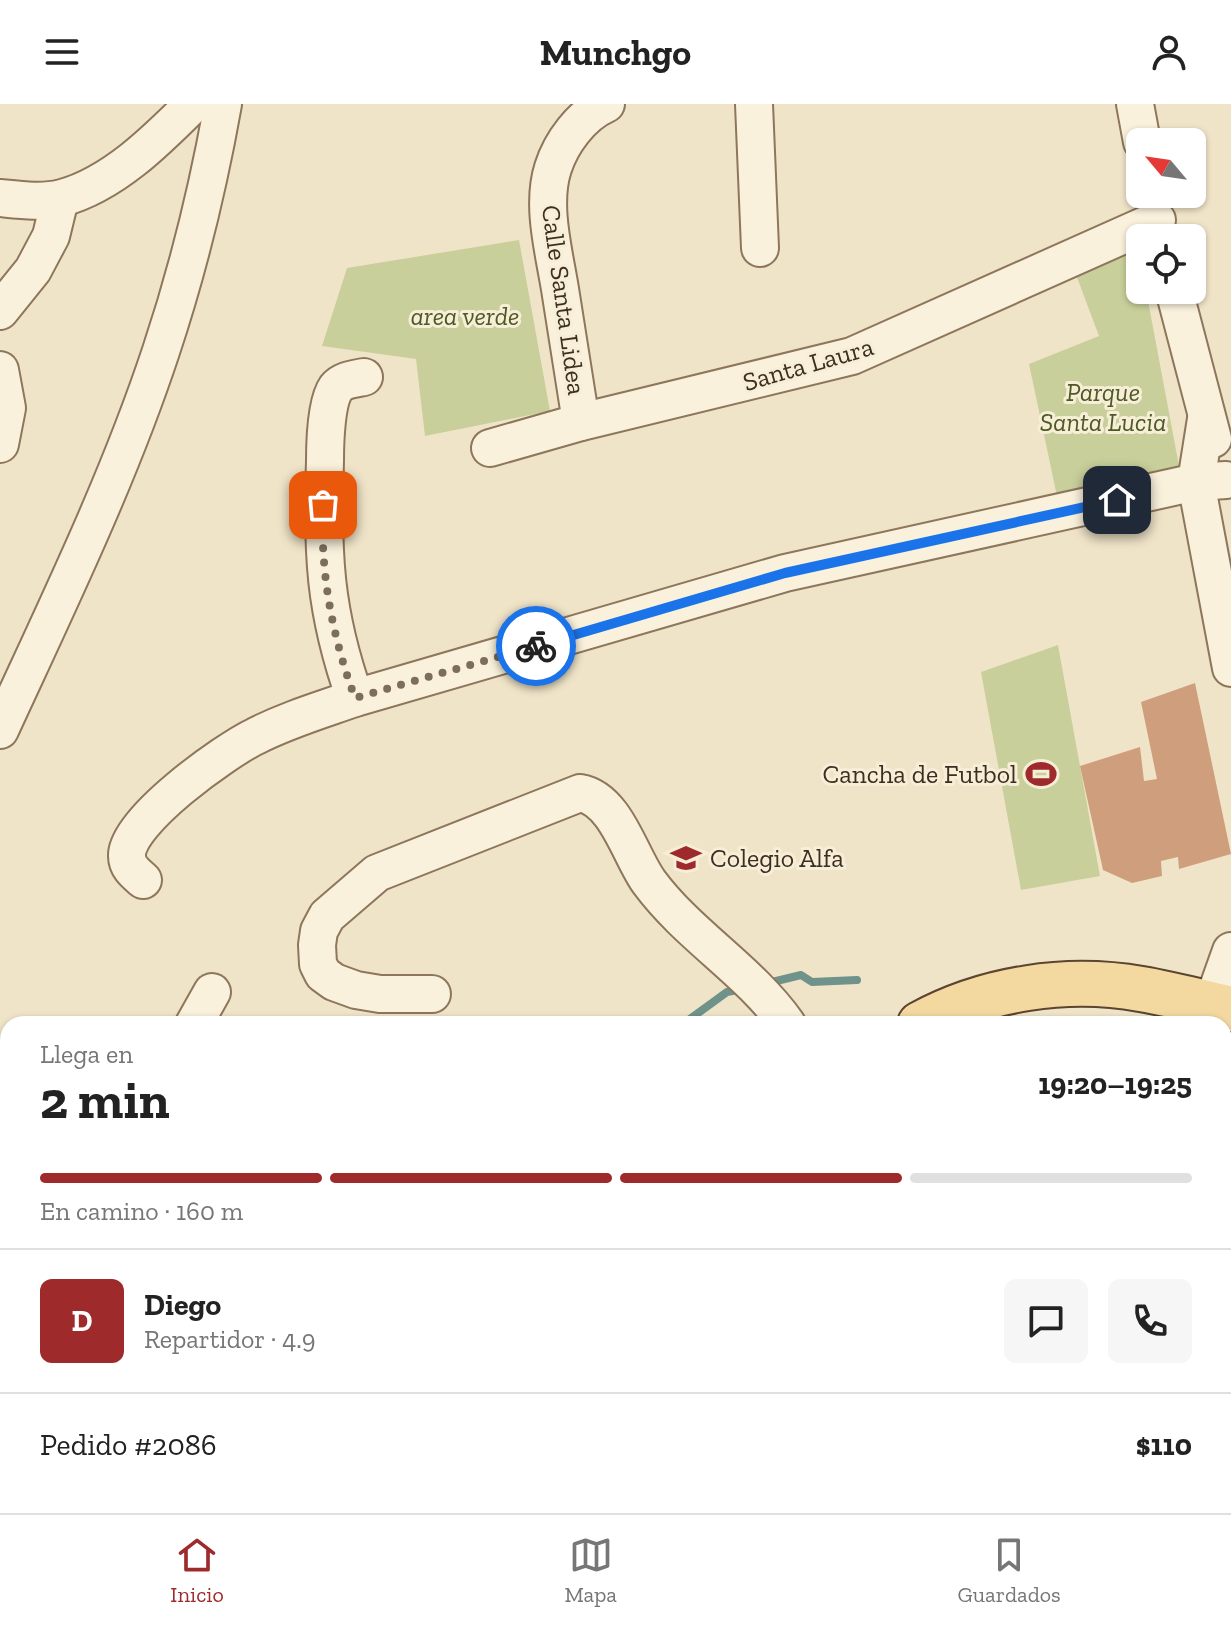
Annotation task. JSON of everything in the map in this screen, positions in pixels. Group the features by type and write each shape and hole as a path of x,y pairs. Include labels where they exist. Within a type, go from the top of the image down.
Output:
{"main road":[{"path":"935,1016 1013,990 1074,983 1140,989 1217,1016"}],"street":[{"path":"0,198 25,201 60,199 90,188 127,163 193,104"},
{"path":"0,730 78,560 161,351 203,204 223,104"},
{"name":"Calle Santa Lidea","path":"581,422 548,200 552,170 563,144 582,121 606,104"},
{"path":"754,104 760,248"},
{"path":"1135,104 1139,128"},
{"path":"0,311 33,270 51,236 60,199"},
{"name":"Santa Laura","path":"490,448 581,422 852,356 1157,217"},
{"path":"1177,304 1206,419 1218,489 1231,668"},
{"path":"0,370 4,378 7,408 0,444"},
{"path":"355,698 330,618 322,527 325,441 333,393 342,382 364,377"},
{"path":"143,880 130,868 128,846 163,802 207,766 254,736 355,698 785,573 1218,489"},
{"path":"432,994 380,994 356,990 323,974 318,964 317,945 319,931 327,916 377,873 580,793 595,797 610,813 649,882 781,1016"},
{"path":"1220,1016 1231,951"},
{"path":"198,1016 212,992"}],"green space":[{"name":"area verde","path":"519,240 550,411 425,436 416,359 322,346 347,268"},
{"name":"Parque Santa Lucia","path":"1126,244 1126,304 1149,304 1179,466 1058,501 1029,364 1099,336 1072,264"},
{"name":"Cancha de Futbol","path":"1058,645 1100,876 1021,890 981,672"}],"building":[{"path":"1195,683 1231,854 1179,869 1178,857 1161,861 1162,876 1132,883 1103,870 1080,766 1140,747 1144,781 1157,779 1141,702"}],"waterway":[{"path":"764,984 801,975 812,982 857,980"},
{"path":"694,1016 727,992 743,989"}],"way so far":[{"path":"323,505 323,550 330,618 355,698 536,646"}],"place":[{"name":"Cancha de Futbol","path":"1041,774"},
{"name":"Colegio Alfa","path":"686,858"}],"route":[{"path":"536,646 785,573 1117,500"}]}
